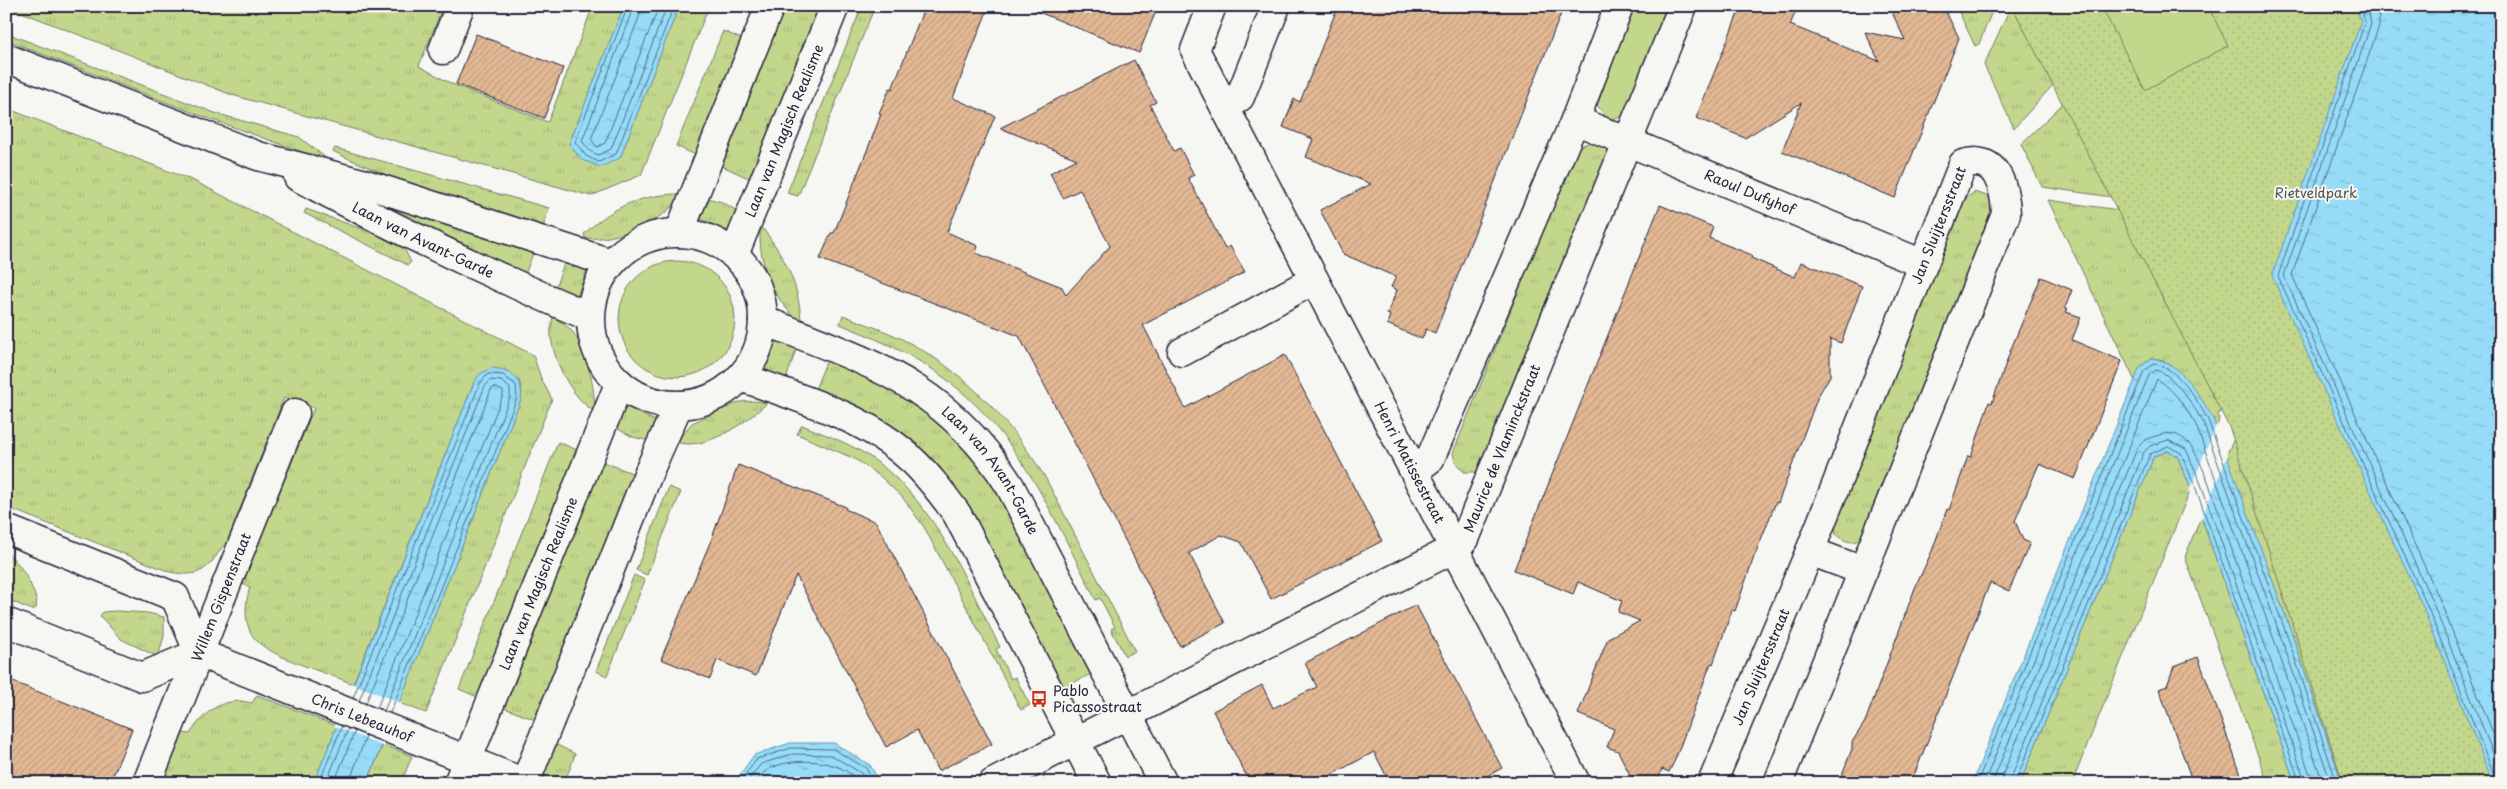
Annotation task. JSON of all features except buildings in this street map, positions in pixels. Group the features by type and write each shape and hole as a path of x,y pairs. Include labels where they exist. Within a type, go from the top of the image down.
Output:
{"street":[{"path":"442,50 460,6"},
{"path":"679,233 770,6"},
{"name":"Laan van Magisch Realisme","path":"734,255 835,6"},
{"name":"Henri Matissestraat","path":"1212,6 1195,50 1455,549 1573,782"},
{"path":"1225,107 1240,97 1276,6"},
{"path":"1414,471 1430,459 1575,120 1619,6"},
{"name":"Maurice de Vlaminckstraat","path":"1128,714 1455,549 1465,539 1683,6"},
{"name":"Laan van Avant-Garde","path":"6,58 258,156 366,184 611,263"},
{"name":"Raoul Dufyhof","path":"1575,120 1923,264"},
{"name":"Laan van Avant-Garde","path":"258,156 354,207 590,317"},
{"name":"Jan Sluijtersstraat","path":"1712,783 1810,552 1963,164 1974,161 1988,165 1998,176 2005,193 2006,214 1778,783"},
{"path":"679,233 709,239 734,255 744,266 755,284 763,320 762,333 755,356 741,377 730,387 706,401 678,406 662,405 647,400 620,384 600,361 594,347 590,317 596,288 611,263 622,253 649,238 679,233"},
{"path":"1182,352 1314,280"},
{"name":"Laan van Avant-Garde","path":"763,320 864,360 908,382 938,403 981,445 1010,486 1163,783"},
{"path":"741,377 845,416 874,431 912,460 935,484 957,514 1097,783"},
{"name":"Laan van Magisch Realisme","path":"463,771 620,384"},
{"path":"525,783 650,469 678,406"},
{"name":"Willem Gispenstraat","path":"147,783 295,413"},
{"path":"6,529 175,597 199,653 142,676 6,622"},
{"path":"1810,552 1862,571"},
{"name":"Chris Lebeauhof","path":"199,653 411,737 463,771 525,783"},
{"path":"993,783 1128,714"}],"green space":[{"path":"6,6 443,6 419,66 452,84 548,122 593,6 624,6 569,144 620,158 679,6 709,6 641,175 591,196 232,95"},
{"path":"784,6 824,6 755,181 720,165"},
{"path":"862,6 875,6 798,196 787,193"},
{"path":"1634,6 1673,6 1632,109 1619,118 1607,119 1597,105"},
{"path":"1956,6 1994,6 1979,44 1975,46"},
{"path":"2011,6 2032,6 2062,75 2014,128 1984,65"},
{"name":"Rietveldpark","path":"2012,6 2501,6 2501,783 2343,783 2230,429"},
{"path":"2101,6 2208,6 2228,46 2145,90"},
{"path":"723,31 746,41 700,157 676,146"},
{"path":"6,33 215,113 299,137 326,158 325,160 199,115 6,40"},
{"path":"2076,91 2140,201 2042,187 2021,144"},
{"path":"6,108 194,181 533,355 542,381 552,399 426,713 399,703 521,399 522,389 517,378 505,370 475,380 353,684 287,659 263,646 251,633 246,614 250,587 242,584 314,408 284,398 226,545 223,546 207,566 196,573 181,574 170,572 6,507"},
{"path":"1593,141 1606,148 1610,156 1479,472 1464,472 1455,462 1453,453 1574,153 1578,147"},
{"path":"335,148 549,208 543,227 395,180 333,151"},
{"path":"1974,192 1987,196 1995,203 1995,218 1867,535 1852,542 1844,540 1836,535 1834,522 1962,202"},
{"path":"362,194 535,248 524,277 362,202"},
{"path":"682,195 664,213 639,228 611,237 585,238 584,234 594,225 625,205 649,197"},
{"path":"707,198 722,202 741,213 734,234 699,218"},
{"path":"2048,200 2147,214 2226,395 2218,416 2217,429 2164,360 2152,358 2140,367 2135,381"},
{"path":"306,209 401,243 411,262 408,265 304,213"},
{"path":"763,229 778,250 789,271 797,294 801,319 797,320 788,311 769,279 760,243 760,231"},
{"path":"566,258 588,267 576,299 554,291"},
{"path":"677,261 699,266 718,278 730,297 735,319 730,341 718,360 699,372 677,377 655,372 636,360 624,341 619,319 624,297 636,278 655,266"},
{"path":"843,315 893,335 923,350 964,380 999,415 1031,455 1045,477 1135,651 1125,656 1111,629 1115,627 1100,598 1096,600 1047,504 1009,444 987,417 961,391 921,362 876,339 840,324"},
{"path":"553,317 569,328 581,345 592,380 595,412 579,398 560,368 551,336"},
{"path":"776,337 797,347 785,382 762,372"},
{"path":"828,357 869,373 955,433 999,489 1095,672 1061,689 965,504 814,392"},
{"path":"756,401 767,403 748,419 725,433 700,443 687,444 676,442 692,423 739,402"},
{"path":"624,406 658,422 650,441 633,437 616,428"},
{"path":"802,425 841,441 869,456 898,480 917,501 949,547 1000,647 996,649 1011,679 1015,677 1030,705 1021,710 924,527 903,498 881,477 855,459 797,434"},
{"path":"2240,426 2376,783 2342,783 2294,639 2226,456"},
{"path":"558,442 582,452 482,699 459,689"},
{"path":"2168,451 2177,456 2191,488 2072,783 2020,783 2154,456"},
{"path":"601,461 637,475 538,721 502,707"},
{"path":"669,487 681,492 647,575 636,570"},
{"path":"2201,517 2295,783 2268,783 2185,557"},
{"path":"6,552 22,569 31,586 36,602 36,608 32,610 6,599"},
{"path":"634,575 645,580 607,676 596,671"},
{"path":"103,612 148,613 164,617 164,636 158,657 121,639 100,616"},
{"path":"257,695 337,726 314,783 161,783 181,733 190,734 202,718 216,707 232,702 252,703"},
{"path":"553,743 575,754 564,779 554,782 538,778"},
{"path":"383,745 412,756 401,783 367,783"}],"water":[{"path":"624,6 679,6 620,158 600,167 582,160 569,144"},
{"path":"2355,6 2501,6 2501,783 2493,783 2422,605 2272,276 2361,21"},
{"path":"2152,358 2172,366 2180,373 2195,390 2213,418 2294,639 2342,783 2295,783 2191,488 2177,456 2168,451 2154,456 2020,783 1972,783 2140,367"},
{"path":"491,368 504,370 514,376 520,386 521,399 367,783 314,783 475,380 480,374"},
{"path":"790,743 834,743 870,765 880,783 734,783 754,755"}],"pier":[{"path":"2217,423 2228,455 2200,522 2189,491"},
{"path":"351,683 402,703 385,747 334,726"}],"place":[{"name":"Pablo Picassostraat","path":"1039,699"}]}
